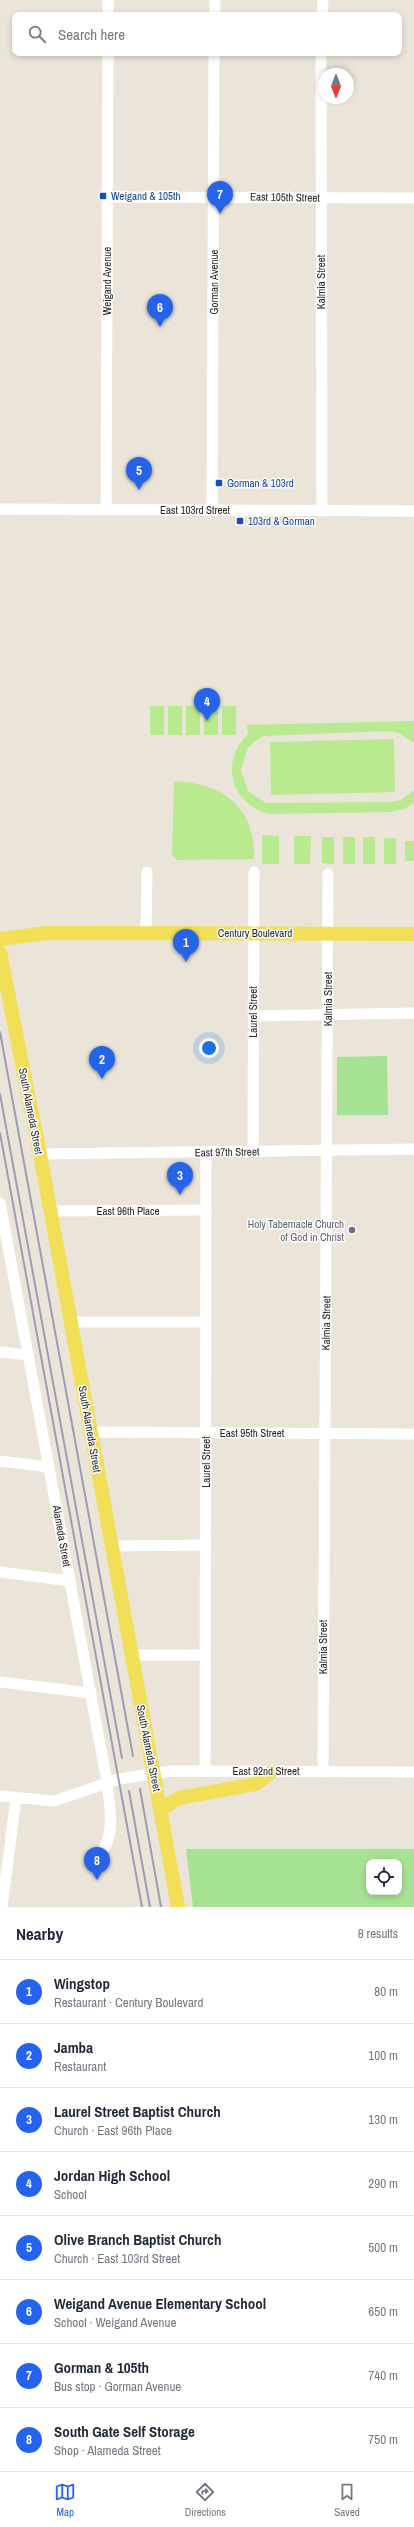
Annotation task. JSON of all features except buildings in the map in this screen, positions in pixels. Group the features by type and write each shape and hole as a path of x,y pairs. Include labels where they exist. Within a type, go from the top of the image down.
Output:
{"main road":[{"name":"Century Boulevard","path":"0,938 47,933 414,934"},
{"name":"South Alameda Street","path":"0,952 40,1154 132,1655 148,1774 160,1810 178,1907"},
{"path":"160,1810 179,1798 256,1784 271,1772"}],"street":[{"path":"108,0 108,12"},
{"path":"214,0 214,12"},
{"path":"322,12 323,0"},
{"name":"Weigand Avenue","path":"106,510 108,56"},
{"name":"Gorman Avenue","path":"212,510 214,56"},
{"name":"Kalmia Street","path":"321,56 320,198 322,511"},
{"name":"East 105th Street","path":"107,197 214,196 414,198"},
{"name":"East 103rd Street","path":"0,509 414,511"},
{"path":"146,933 147,872"},
{"name":"Laurel Street","path":"253,1151 254,872"},
{"name":"Kalmia Street","path":"323,1772 328,874"},
{"path":"253,1016 414,1014"},
{"name":"East 97th Street","path":"40,1154 414,1149"},
{"name":"Laurel Street","path":"205,1771 206,1152"},
{"name":"Alameda Street","path":"0,1203 4,1242 28,1355 107,1782 112,1823 110,1836 104,1851 92,1863"},
{"name":"East 96th Place","path":"50,1211 206,1210"},
{"path":"71,1322 206,1322"},
{"path":"0,1352 28,1355"},
{"name":"East 95th Street","path":"91,1432 414,1434"},
{"path":"0,1461 49,1468"},
{"path":"112,1546 206,1545"},
{"path":"0,1572 70,1581"},
{"path":"132,1655 205,1655"},
{"path":"0,1682 91,1693"},
{"name":"East 92nd Street","path":"0,1796 54,1801 107,1782 121,1778 148,1774 205,1771 414,1772"},
{"path":"2,1907 16,1798"}],"green space":[{"path":"150,706 164,706 164,735 150,735"},
{"path":"168,706 182,706 182,735 168,735"},
{"path":"186,706 200,706 200,735 186,735"},
{"path":"222,706 236,706 236,735 222,735"},
{"path":"204,707 218,707 218,735 204,735"},
{"path":"414,721 414,743 399,733 387,731 264,736 255,741 247,749 241,770 248,791 266,803 389,802 401,800 414,790 414,803 404,809 389,812 270,814 257,809 246,802 238,792 232,769 234,757 239,745 248,734 247,725"},
{"path":"394,739 395,792 271,795 270,742"},
{"path":"174,781 207,787 221,793 233,801 242,812 249,825 253,841 254,859 177,860 172,855"},
{"path":"262,835 279,836 279,864 262,864"},
{"path":"294,836 311,836 310,864 294,864"},
{"path":"322,837 334,837 334,864 322,863"},
{"path":"343,837 355,837 355,864 343,864"},
{"path":"363,837 375,837 375,864 363,864"},
{"path":"384,838 396,838 396,864 384,864"},
{"path":"405,841 414,841 414,861 405,861"},
{"path":"387,1056 388,1115 337,1115 337,1057"},
{"path":"186,1849 414,1849 414,1907 193,1907"}],"railway":[{"path":"0,1032 133,1756"},
{"path":"0,1094 122,1758"},
{"path":"0,1133 142,1907"},
{"path":"140,1789 161,1907"},
{"path":"129,1791 150,1907"}],"place":[{"name":"Weigand & 105th","path":"103,196"},
{"name":"Gorman & 105th","path":"220,214"},
{"name":"Weigand Avenue Elementary School","path":"160,327"},
{"name":"Gorman & 103rd","path":"219,483"},
{"name":"Olive Branch Baptist Church","path":"139,490"},
{"name":"103rd & Gorman","path":"240,521"},
{"name":"Jordan High School","path":"207,721"},
{"name":"Wingstop","path":"186,962"},
{"name":"Jamba","path":"102,1079"},
{"name":"Laurel Street Baptist Church","path":"180,1195"},
{"name":"Holy Tabernacle Church of God in Christ","path":"352,1230"},
{"name":"South Gate Self Storage","path":"97,1880"}]}
